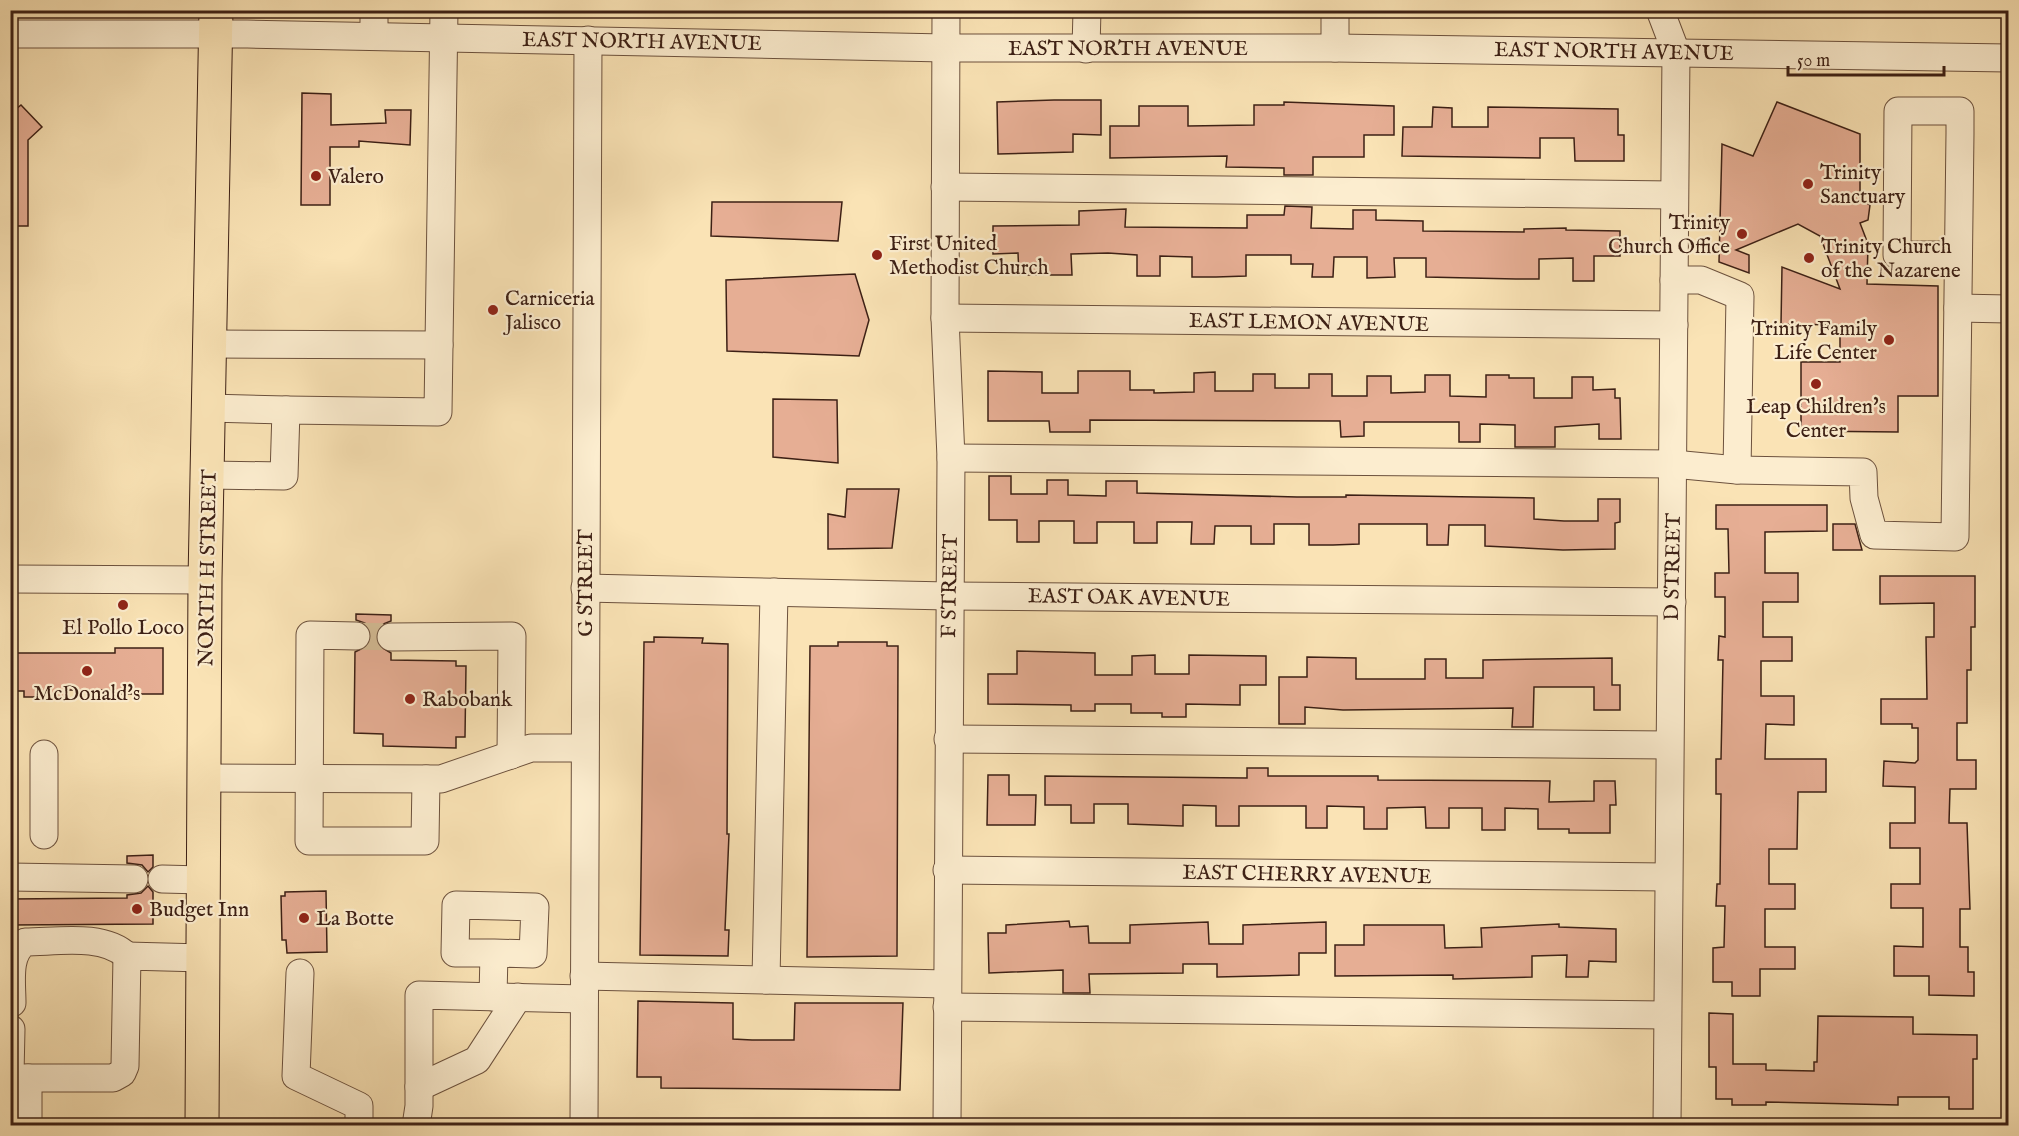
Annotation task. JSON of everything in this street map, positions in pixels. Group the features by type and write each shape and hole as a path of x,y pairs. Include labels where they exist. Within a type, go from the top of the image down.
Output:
{"highway":[{"name":"NORTH H STREET","path":"202,1125 206,580 215,22"}],"street":[{"path":"209,408 438,412 444,10"},
{"name":"F STREET","path":"946,10 945,318 951,458 948,596 947,1125"},
{"path":"1086,49 1087,10"},
{"path":"1335,10 1335,48"},
{"name":"D STREET","path":"1660,10 1676,52 1667,1125"},
{"name":"EAST NORTH AVENUE","path":"10,34 215,22 248,34 374,23 443,37 945,48 1335,48 2008,58"},
{"name":"G STREET","path":"584,1125 588,40"},
{"path":"951,458 1673,465 1737,470 1863,472 1864,498 1874,535 1955,537 1960,111 1898,111 1897,255 1958,255"},
{"path":"945,187 1674,195"},
{"path":"1674,280 1701,280 1740,296 1737,470"},
{"path":"1958,308 2008,309"},
{"name":"EAST LEMON AVENUE","path":"945,318 1674,325"},
{"path":"211,344 439,345"},
{"path":"208,474 284,476 285,410"},
{"path":"10,579 206,580"},
{"name":"EAST OAK AVENUE","path":"585,588 948,596 1672,602"},
{"path":"766,980 774,592"},
{"path":"356,636 310,635 309,841 425,841 426,779"},
{"path":"391,637 512,636 511,755"},
{"path":"948,739 1669,746"},
{"path":"204,778 441,779 531,748 585,748"},
{"path":"44,754 44,835"},
{"name":"EAST CHERRY AVENUE","path":"947,870 1668,877"},
{"path":"10,877 134,879"},
{"path":"162,879 203,880"},
{"path":"28,1125 16,1077 12,1016 13,958 16,948 25,942 103,942 118,948 127,956 203,958"},
{"path":"419,1087 477,1060 505,997 494,953"},
{"path":"16,1077 112,1078 122,1073 125,1066 127,956"},
{"path":"300,973 296,1076 359,1106 359,1125"},
{"path":"416,1125 419,1087 419,995 505,997 584,987 766,980 947,996 1667,1015"}],"building":[{"name":"Valero","path":"302,93 331,94 331,125 386,123 385,110 411,110 410,145 359,141 359,147 330,147 330,205 301,205"},
{"path":"1101,100 1101,135 1073,134 1073,152 998,154 997,102"},
{"path":"1284,102 1394,106 1394,135 1364,135 1364,157 1313,157 1313,175 1284,175 1284,168 1226,167 1227,156 1110,158 1110,126 1139,126 1139,106 1188,106 1188,126 1254,125 1254,105 1284,105"},
{"path":"1777,102 1860,134 1860,199 1870,205 1868,220 1860,223 1868,244 1867,284 1938,286 1938,396 1898,396 1898,432 1801,431 1801,362 1840,362 1840,325 1781,324 1782,267 1840,289 1820,236 1798,224 1736,250 1749,255 1749,273 1719,262 1722,144 1753,156"},
{"path":"21,105 42,127 28,140 28,226 10,226 10,114"},
{"path":"1433,107 1452,108 1452,127 1488,127 1488,107 1618,109 1618,135 1624,135 1624,161 1575,161 1574,138 1540,138 1540,158 1402,156 1403,127 1432,127"},
{"path":"712,202 842,202 838,241 711,236"},
{"path":"1285,206 1312,207 1311,228 1353,229 1353,210 1376,210 1376,220 1423,221 1423,231 1524,232 1524,229 1566,228 1566,230 1620,231 1620,256 1594,256 1594,281 1573,281 1573,258 1539,259 1539,279 1426,277 1426,258 1394,258 1395,277 1367,278 1367,257 1334,257 1333,277 1312,277 1313,264 1291,264 1291,255 1246,255 1246,276 1192,277 1192,257 1160,256 1160,276 1137,276 1137,255 1108,253 1071,254 1072,275 1019,275 1018,253 993,254 993,226 1079,225 1079,211 1126,209 1125,227 1247,228 1247,215 1284,215"},
{"path":"855,274 869,320 859,356 727,351 726,280"},
{"path":"988,371 1042,372 1042,393 1078,393 1078,371 1130,371 1130,390 1154,390 1154,393 1194,392 1194,373 1215,372 1215,391 1253,391 1253,374 1275,374 1275,388 1309,388 1309,374 1332,374 1332,396 1367,396 1367,376 1391,376 1391,393 1425,392 1425,375 1450,375 1450,396 1486,397 1486,375 1509,375 1509,378 1534,378 1534,398 1572,398 1572,377 1593,377 1593,390 1615,389 1615,398 1620,398 1621,439 1599,439 1599,424 1555,427 1555,447 1515,447 1515,425 1480,424 1480,442 1459,442 1459,422 1364,422 1364,436 1341,437 1340,421 1090,420 1090,432 1050,432 1049,421 988,421"},
{"path":"773,399 837,400 838,463 773,457"},
{"path":"989,476 1011,476 1011,494 1047,494 1047,480 1068,480 1068,495 1106,496 1106,481 1137,481 1137,493 1297,497 1346,497 1346,495 1534,498 1534,519 1564,521 1598,521 1598,499 1620,499 1620,522 1615,523 1615,549 1563,550 1485,546 1485,525 1449,525 1448,545 1427,545 1427,524 1359,524 1359,544 1309,545 1309,524 1274,524 1274,544 1251,544 1251,526 1215,526 1214,544 1191,544 1192,522 1157,522 1157,543 1134,543 1134,522 1097,522 1097,543 1074,543 1074,521 1039,521 1039,542 1017,542 1017,520 989,520"},
{"path":"847,489 899,489 892,548 828,549 828,514 845,517"},
{"path":"1716,505 1827,505 1827,531 1765,532 1765,573 1798,573 1798,602 1763,602 1763,637 1792,637 1792,661 1761,661 1761,696 1794,696 1794,725 1766,724 1765,759 1826,759 1826,792 1798,792 1797,849 1769,849 1769,884 1795,884 1795,909 1765,909 1765,947 1795,947 1795,969 1760,969 1760,996 1732,996 1732,982 1713,982 1713,948 1724,947 1725,906 1716,906 1717,884 1720,884 1721,794 1716,794 1716,759 1721,759 1723,660 1718,660 1719,636 1725,637 1725,597 1715,597 1715,573 1729,573 1728,529 1716,529"},
{"path":"1833,524 1855,524 1862,550 1833,550"},
{"path":"1880,576 1975,576 1975,627 1971,627 1971,670 1967,670 1967,723 1957,723 1957,760 1976,760 1976,789 1950,789 1949,823 1967,823 1970,909 1960,909 1960,947 1968,947 1968,972 1974,972 1974,996 1929,995 1929,976 1894,976 1894,946 1923,947 1923,908 1891,908 1891,884 1920,884 1920,848 1890,848 1890,823 1915,823 1915,787 1883,786 1884,761 1915,763 1918,760 1918,728 1912,728 1912,724 1881,724 1881,699 1927,699 1926,637 1934,637 1934,603 1880,604"},
{"name":"Rabobank","path":"356,614 391,615 391,621 383,624 375,637 378,645 391,653 391,660 456,661 456,666 466,666 465,737 456,737 456,748 383,746 383,734 354,733 355,652 369,645 372,636 365,623 356,620"},
{"path":"654,637 703,638 702,643 728,644 727,834 729,834 725,930 729,930 728,956 640,955 644,642 654,642"},
{"path":"838,642 887,642 887,646 898,646 897,956 807,957 810,646 838,646"},
{"name":"McDonald's","path":"115,648 163,648 163,694 115,694 115,690 68,690 68,697 24,697 24,691 10,691 10,653 115,653"},
{"path":"1017,651 1095,653 1095,675 1132,675 1132,656 1155,655 1155,674 1189,674 1189,655 1266,656 1266,685 1240,685 1240,705 1186,704 1186,717 1162,717 1162,713 1131,713 1131,704 1095,704 1095,711 1071,711 1071,705 988,704 988,674 1017,674"},
{"path":"1307,657 1356,658 1356,679 1425,679 1425,659 1446,659 1446,678 1483,678 1483,660 1612,658 1612,685 1620,685 1620,710 1594,710 1594,687 1534,687 1533,727 1512,727 1513,708 1343,710 1305,707 1305,724 1279,724 1279,677 1307,677"},
{"path":"1247,768 1268,768 1268,776 1378,776 1378,780 1550,781 1549,802 1594,801 1594,781 1615,781 1616,805 1610,805 1610,833 1569,833 1569,829 1538,829 1538,809 1505,808 1505,830 1482,830 1482,808 1449,808 1449,828 1426,828 1425,807 1387,808 1387,829 1364,829 1364,807 1327,806 1327,828 1306,828 1306,806 1239,806 1239,826 1216,826 1216,806 1183,805 1183,826 1128,824 1128,804 1094,804 1094,823 1071,823 1071,805 1045,805 1045,776 1247,778"},
{"path":"988,775 1009,775 1009,795 1036,795 1035,825 987,825"},
{"path":"153,855 153,867 148,872 142,865 127,863 127,856"},
{"path":"148,886 153,892 153,924 10,925 10,899 127,898 127,895 141,893"},
{"name":"La Botte","path":"326,891 327,952 287,953 286,940 282,940 281,896 285,896 285,892"},
{"path":"1069,921 1070,927 1088,926 1089,943 1130,943 1130,925 1208,922 1209,944 1243,944 1243,925 1326,922 1326,953 1299,953 1299,975 1217,977 1217,964 1183,964 1183,973 1089,974 1090,993 1063,993 1063,970 989,973 988,933 1006,933 1006,925"},
{"path":"1559,924 1559,927 1616,929 1616,962 1589,961 1588,977 1566,977 1567,955 1532,956 1532,977 1453,979 1453,975 1335,976 1335,945 1364,945 1364,925 1444,925 1445,948 1482,947 1481,928"},
{"path":"638,1001 733,1003 733,1039 752,1040 794,1040 795,1003 903,1003 900,1090 661,1088 661,1077 637,1077"},
{"path":"1709,1013 1733,1014 1733,1064 1766,1064 1766,1070 1814,1071 1814,1062 1817,1062 1818,1016 1913,1017 1913,1034 1977,1035 1977,1059 1973,1059 1973,1109 1949,1109 1949,1097 1898,1097 1898,1105 1766,1102 1766,1105 1732,1105 1732,1099 1716,1099 1716,1067 1709,1067"}],"tunnel":[{"path":"356,636 391,637"}],"place":[{"name":"Valero","path":"316,176"},
{"name":"Trinity Sanctuary","path":"1808,184"},
{"name":"Trinity Church Office","path":"1742,234"},
{"name":"First United Methodist Church","path":"877,255"},
{"name":"Trinity Church of the Nazarene","path":"1809,258"},
{"name":"Carniceria Jalisco","path":"493,310"},
{"name":"Trinity Family Life Center","path":"1889,340"},
{"name":"Leap Children's Center","path":"1816,384"},
{"name":"El Pollo Loco","path":"123,605"},
{"name":"McDonald's","path":"87,671"},
{"name":"Rabobank","path":"410,699"},
{"name":"Budget Inn","path":"137,909"},
{"name":"La Botte","path":"304,918"}]}
